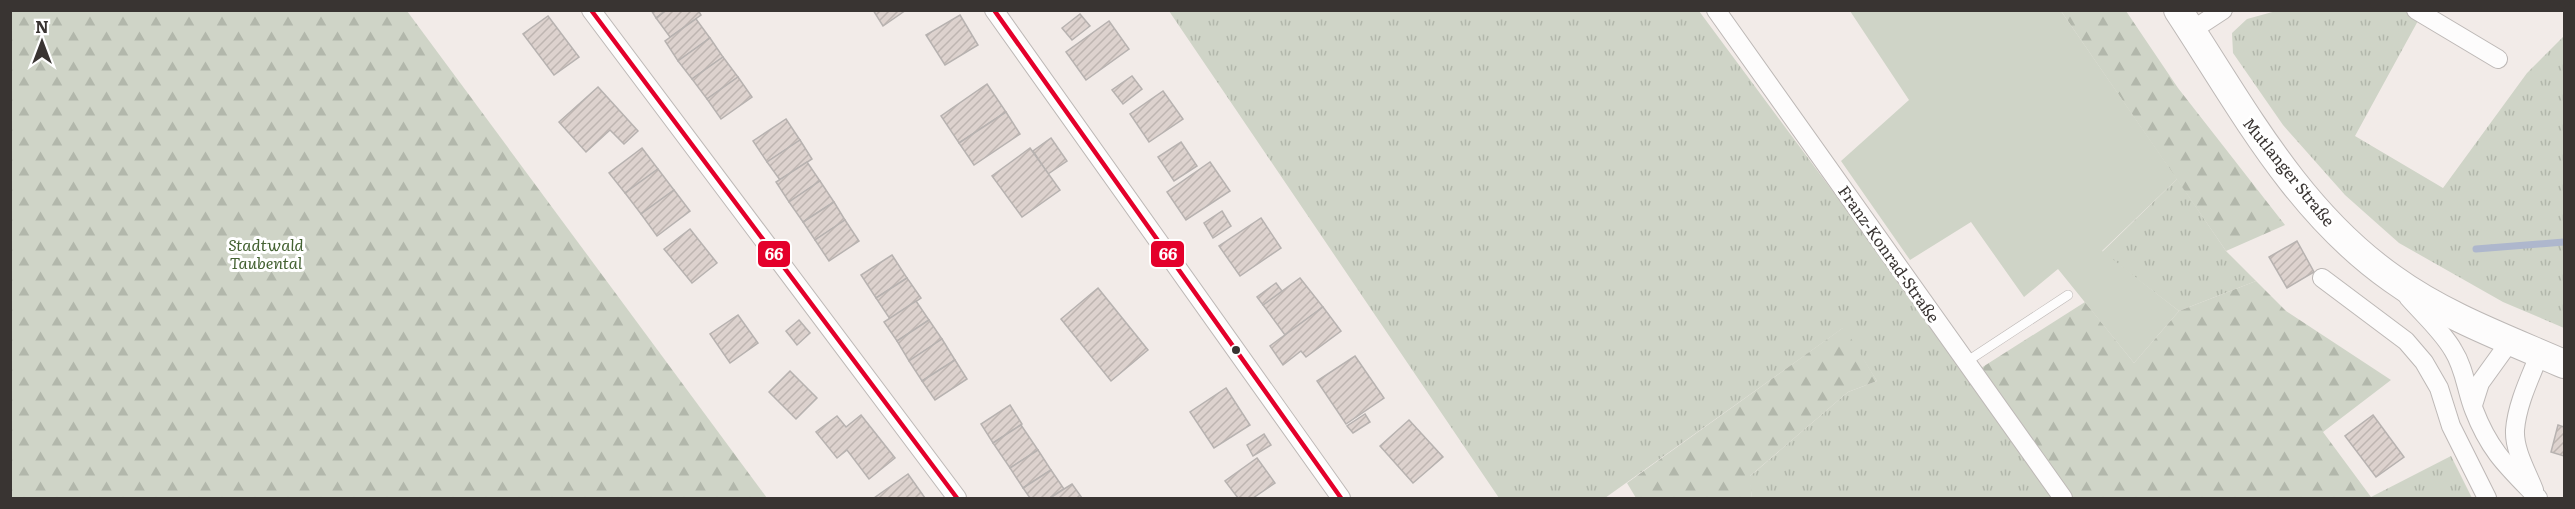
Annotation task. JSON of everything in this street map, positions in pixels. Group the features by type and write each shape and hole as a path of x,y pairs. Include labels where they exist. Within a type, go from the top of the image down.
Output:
{"main road":[{"name":"Mutlanger Straße","path":"2184,21 2254,133 2318,214 2393,280 2445,310 2552,359"}],"street":[{"path":"591,10 957,498"},
{"path":"994,10 1341,498"},
{"name":"Franz-Konrad-Straße","path":"1716,10 2063,498"},
{"path":"2184,21 2223,10"},
{"path":"2416,10 2498,59"},
{"path":"2322,278 2406,341 2424,362 2439,388 2451,426 2487,498"},
{"path":"2393,280 2453,348 2466,376 2473,407 2484,436 2503,464 2537,498"},
{"path":"2473,407 2480,383 2511,340"},
{"path":"2537,498 2519,454 2515,432 2524,390 2552,359"}],"lane":[{"path":"1966,362 2068,295"}],"green space":[{"name":"Stadtwald Taubental","path":"10,11 407,11 767,498 11,498"},
{"path":"1169,11 1699,11 1903,286 2053,498 1752,498 1749,477 1848,392 1877,381 1843,328 1605,498 1499,498"},
{"path":"1850,11 2061,11 2177,179 2102,251 2179,311 2134,363 2058,269 2024,297 1971,222 1910,260 1841,161 1909,100"},
{"path":"2061,11 2126,11 2178,88 2285,225 2226,251"},
{"path":"2276,11 2404,11 2419,19 2355,136 2443,188 2527,73 2564,36 2564,328 2503,302 2399,243 2345,195 2283,125 2233,53 2232,33 2247,19"},
{"path":"2177,179 2226,251 2256,281 2179,311 2102,252"},
{"path":"2256,281 2286,311 2391,380 2323,432 2371,497 2377,498 2073,498 1981,368 2085,302 2134,363 2179,311"},
{"path":"1844,327 1877,381 1848,392 1750,476 1752,498 1636,498 1627,483"},
{"path":"2451,456 2472,498 2371,497"}],"building":[{"path":"651,10 667,10 656,18"},
{"path":"667,10 698,10 701,15 670,37 656,18"},
{"path":"873,10 906,10 883,26"},
{"path":"1080,14 1090,26 1072,40 1062,28"},
{"path":"960,15 978,45 945,65 926,35"},
{"path":"548,16 579,57 554,75 523,34"},
{"path":"696,19 710,38 678,61 665,41"},
{"path":"1109,21 1129,49 1086,80 1066,52"},
{"path":"710,38 723,57 692,79 678,61"},
{"path":"723,57 738,77 707,99 692,79"},
{"path":"1132,76 1142,89 1123,104 1112,90"},
{"path":"738,77 752,97 721,119 707,99"},
{"path":"987,84 1006,112 959,143 941,116"},
{"path":"598,87 638,131 624,144 610,130 586,152 559,122"},
{"path":"1163,91 1183,119 1149,142 1130,114"},
{"path":"1006,112 1020,134 974,165 959,143"},
{"path":"786,119 800,140 767,162 753,141"},
{"path":"1051,138 1067,161 1048,174 1033,151"},
{"path":"800,140 812,159 780,180 767,162"},
{"path":"1181,142 1197,166 1174,181 1158,157"},
{"path":"642,148 658,169 625,193 609,173"},
{"path":"1030,148 1060,190 1022,217 992,176"},
{"path":"807,162 820,181 789,202 776,182"},
{"path":"1210,162 1230,191 1186,220 1167,192"},
{"path":"658,169 674,190 641,214 625,193"},
{"path":"820,181 834,202 803,222 789,202"},
{"path":"674,190 690,211 657,236 641,214"},
{"path":"834,202 845,220 815,240 803,222"},
{"path":"1222,211 1231,226 1213,238 1204,223"},
{"path":"1261,218 1281,248 1240,276 1219,246"},
{"path":"845,220 859,241 829,261 815,240"},
{"path":"690,229 717,263 692,283 664,249"},
{"path":"2297,241 2314,272 2287,288 2269,257"},
{"path":"892,255 907,278 876,298 861,275"},
{"path":"907,278 921,298 890,319 876,298"},
{"path":"1300,278 1323,307 1285,335 1263,305"},
{"path":"1276,283 1282,291 1263,305 1257,297"},
{"path":"1098,288 1148,350 1111,381 1061,319"},
{"path":"916,301 929,320 897,341 884,322"},
{"path":"1323,307 1341,331 1306,357 1301,351 1283,365 1270,346"},
{"path":"738,315 758,343 730,363 710,334"},
{"path":"799,320 810,333 797,345 786,331"},
{"path":"929,320 942,339 909,361 897,341"},
{"path":"942,339 955,360 922,381 909,361"},
{"path":"1355,356 1384,398 1346,424 1317,381"},
{"path":"955,360 967,379 935,400 922,381"},
{"path":"790,371 817,398 796,419 769,392"},
{"path":"1226,388 1250,425 1214,448 1190,412"},
{"path":"1010,405 1022,424 993,443 981,424"},
{"path":"1365,414 1370,422 1353,433 1347,426"},
{"path":"861,415 895,458 869,479 847,450 837,458 816,432 837,416 846,427"},
{"path":"2373,415 2404,457 2376,477 2345,436"},
{"path":"1409,420 1443,457 1413,483 1380,446"},
{"path":"1021,425 1038,450 1010,468 993,443"},
{"path":"2558,425 2564,427 2564,456 2551,452"},
{"path":"1264,434 1271,445 1253,456 1247,445"},
{"path":"1038,450 1051,470 1023,488 1010,468"},
{"path":"1257,458 1275,483 1253,498 1238,498 1225,481"},
{"path":"1051,470 1064,489 1050,498 1030,498 1023,488"},
{"path":"908,474 925,498 874,498"},
{"path":"1072,484 1082,498 1050,498 1064,489"}],"waterway":[{"path":"2476,249 2564,242"}],"transit line":[{"name":"66","path":"591,10 957,498"},
{"name":"66","path":"994,10 1341,498"}]}
